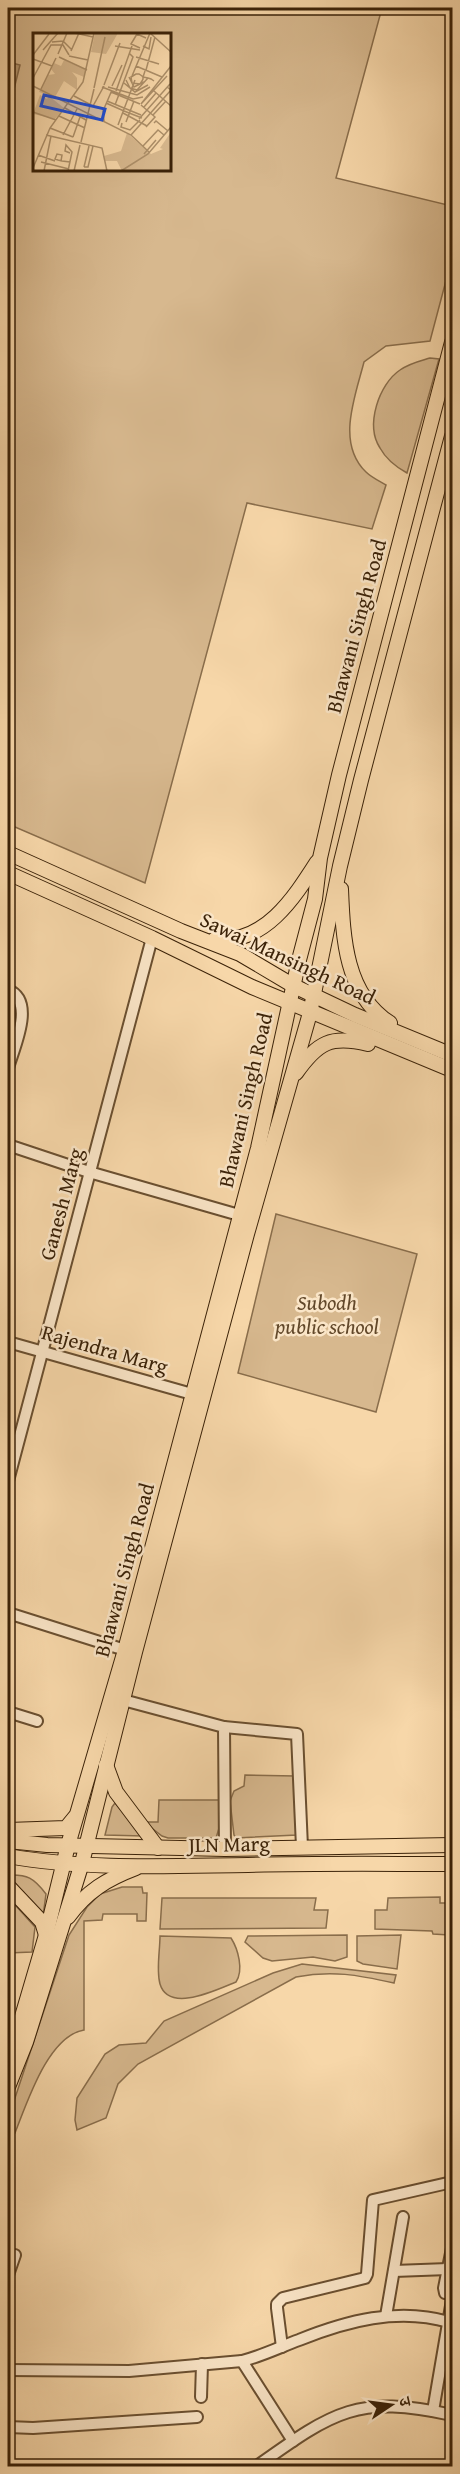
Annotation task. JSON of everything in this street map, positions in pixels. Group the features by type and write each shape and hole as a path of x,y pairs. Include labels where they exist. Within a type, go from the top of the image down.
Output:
{"main road":[{"name":"Bhawani Singh Road","path":"8,2056 21,2020 68,1845 125,1650 258,1148 315,899 320,858 339,776 453,342"},
{"path":"416,1040 378,1015 351,972 343,938 340,866 453,436"},
{"name":"Sawai Mansingh Road","path":"8,853 195,937 240,954 294,986 355,1015 453,1055"},
{"path":"195,937 232,941 270,923 295,897 320,858"},
{"name":"Bhawani Singh Road","path":"8,2087 26,2042 87,1845 123,1700 244,1245 310,1013 340,866"},
{"path":"8,873 310,1013 453,1070"},
{"path":"291,1081 312,1053 341,1038 414,1055"},
{"path":"106,1766 116,1792 158,1848"},
{"path":"8,1830 66,1828 79,1812"},
{"name":"JLN Marg","path":"8,1841 225,1849 453,1845"},
{"name":"JLN Marg","path":"8,1856 63,1863 141,1867 321,1863 453,1864"},
{"path":"65,1922 90,1893 108,1880 141,1867"},
{"path":"8,1886 42,1922 45,1935"}],"street":[{"name":"Ganesh Marg","path":"8,1477 152,938"},
{"path":"8,1068 23,1012 21,1002 10,991"},
{"path":"8,1145 89,1172 239,1215"},
{"name":"Rajendra Marg","path":"8,1342 192,1394"},
{"path":"8,1613 125,1650"},
{"path":"123,1700 224,1727 297,1734 302,1848"},
{"path":"8,1712 37,1721"},
{"path":"224,1727 225,1849"},
{"path":"282,2347 277,2308 283,2298 365,2278 373,2200 453,2182"},
{"path":"386,2316 403,2217"},
{"path":"453,2248 444,2288 445,2293 453,2294"},
{"path":"8,2275 15,2255"},
{"path":"394,2271 448,2269"},
{"path":"433,2411 449,2345 449,2322 453,2300"},
{"path":"8,2370 129,2371 242,2361 257,2358 329,2329 386,2316 411,2315 449,2322"},
{"path":"242,2361 293,2441"},
{"path":"201,2397 202,2364"},
{"path":"257,2466 328,2418 352,2410 377,2406 414,2407 453,2415"},
{"path":"8,2427 33,2428 197,2417"}],"green space":[{"path":"8,8 382,8 336,178 452,206 452,258 430,341 386,346 364,362 350,419 350,434 357,460 368,474 386,485 372,529 247,503 145,883 8,824"},
{"path":"430,358 439,359 407,473 385,456 380,448 376,439 374,417 380,395 392,376 415,362"},
{"name":"Subodh public school","path":"276,1214 417,1254 376,1412 238,1373"},
{"path":"245,1775 295,1776 297,1835 236,1838 230,1801 234,1791 244,1786"},
{"path":"159,1800 221,1800 220,1825 216,1838 162,1836 144,1822 158,1822"},
{"path":"115,1803 143,1836 105,1835"},
{"path":"8,1875 30,1878 42,1889 46,1894 43,1916"},
{"path":"122,1887 142,1887 143,1893 147,1893 146,1921 137,1921 137,1914 103,1914 102,1920 84,1921 84,2030 71,2035 50,2057 40,2072 15,2133 8,2139 8,2119 69,1935 87,1907 100,1894"},
{"path":"8,1897 35,1927 32,1952 8,1953"},
{"path":"440,1897 440,1903 452,1903 449,1935 433,1934 432,1931 375,1929 375,1910 387,1910 388,1898"},
{"path":"162,1898 316,1898 314,1910 328,1910 326,1928 160,1929"},
{"path":"347,1935 347,1957 335,1961 313,1957 272,1961 263,1958 245,1942 248,1936"},
{"path":"401,1935 397,1969 357,1961 357,1936"},
{"path":"160,1936 231,1938 239,1960 240,1972 236,1982 195,1997 173,1997 165,1993 158,1973"},
{"path":"302,1964 396,1975 394,1983 345,1974 296,1977 138,2064 118,2084 106,2118 77,2130 75,2120 77,2098 105,2054 119,2045 146,2043 164,2021 273,1973"}],"shaded area":[{"path":"8,62 20,65 13,93 8,91"}]}
